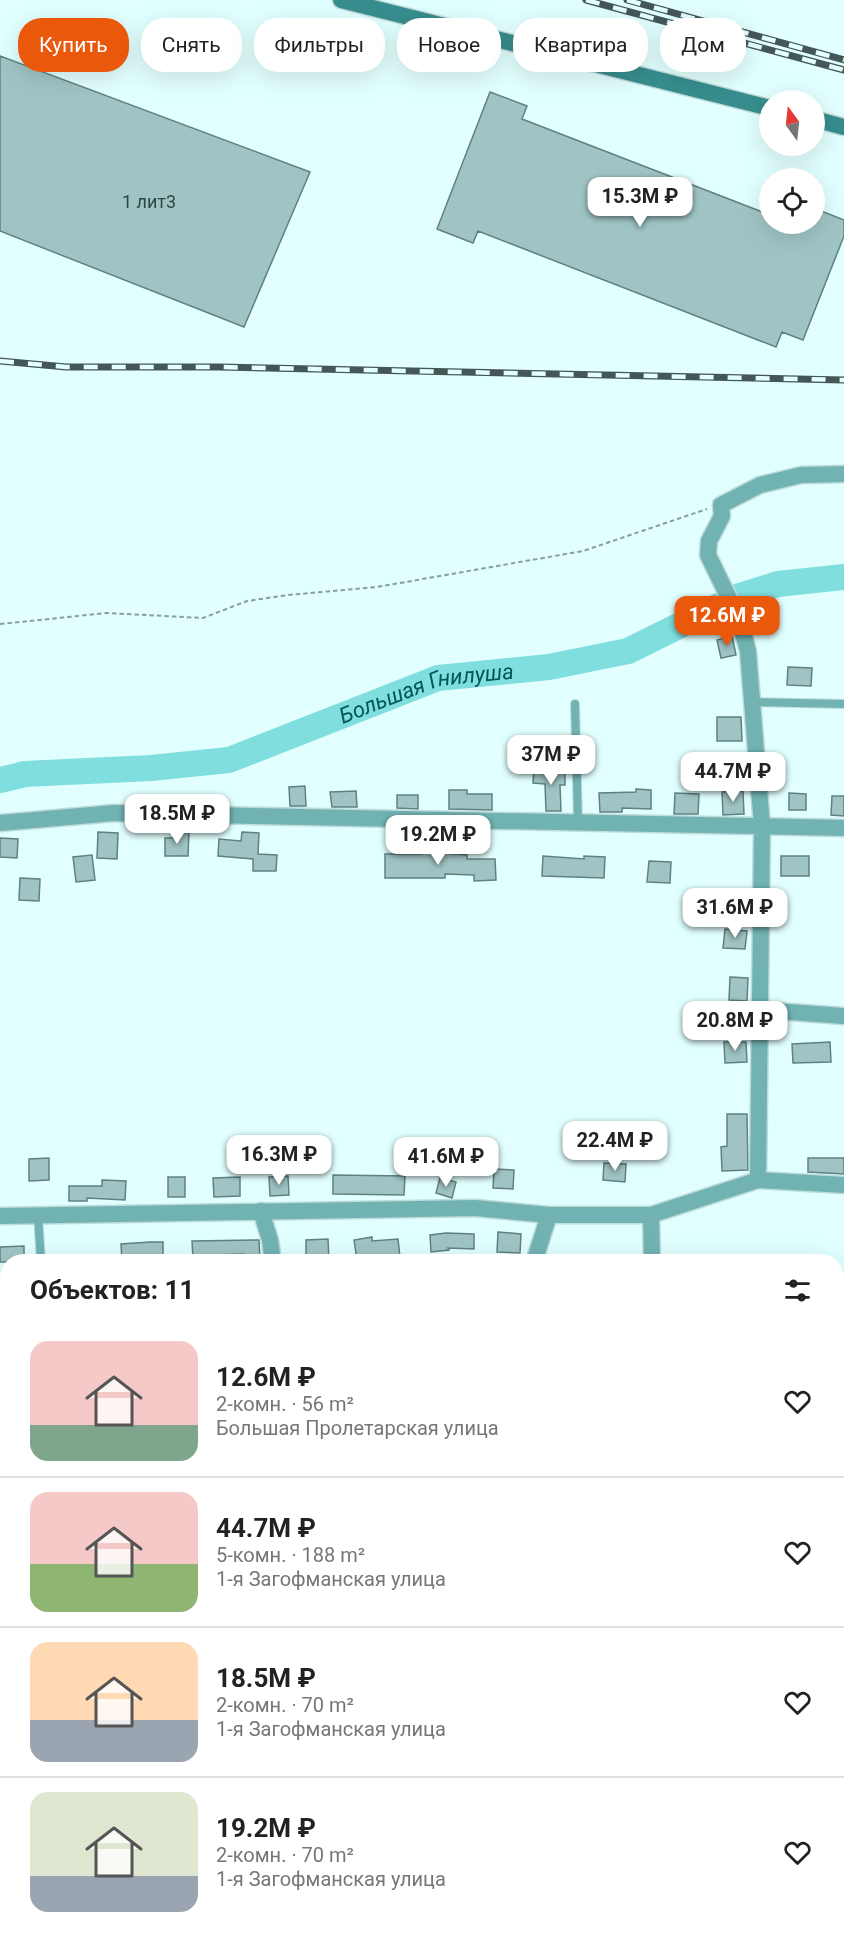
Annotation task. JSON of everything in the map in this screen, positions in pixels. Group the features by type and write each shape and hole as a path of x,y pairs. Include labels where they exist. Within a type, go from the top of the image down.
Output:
{"main road":[{"path":"341,0 759,105"},
{"path":"825,122 844,126"}],"street":[{"path":"758,1180 762,826 753,702 744,631 708,555 709,541 722,516 721,505 760,485 801,475 844,474"},
{"path":"0,823 114,813 844,828"},
{"path":"761,1010 844,1016"},
{"path":"0,1216 475,1208 549,1215 651,1215 758,1180 844,1185"},
{"path":"261,1211 272,1254"},
{"path":"537,1254 549,1215"},
{"path":"651,1215 652,1254"}],"lane":[{"path":"753,702 844,704"},
{"path":"576,704 578,823"},
{"path":"38,1215 40,1254"}],"path":[{"path":"0,624 107,613 203,618 247,601 377,587 583,551 721,505"}],"building":[{"path":"0,56 18,63 18,72 43,72 310,172 244,327 0,231"},
{"path":"490,92 527,106 522,119 759,211 759,234 825,234 825,212 844,220 844,236 803,340 782,332 776,347 478,231 473,243 437,229"},
{"path":"732,636 736,655 721,658 717,640"},
{"path":"788,667 812,668 811,686 787,685"},
{"path":"717,717 741,717 742,741 717,741"},
{"path":"534,768 565,769 565,785 560,785 561,811 546,811 545,784 533,783"},
{"path":"305,786 306,806 290,806 289,787"},
{"path":"636,789 651,790 651,809 622,808 622,812 600,812 599,793 636,792"},
{"path":"449,790 467,790 467,794 492,794 492,810 449,809"},
{"path":"356,791 357,807 332,807 330,792"},
{"path":"743,791 744,814 723,815 722,792"},
{"path":"675,793 699,794 698,814 674,814"},
{"path":"789,793 806,794 806,810 789,810"},
{"path":"397,795 418,795 418,809 397,808"},
{"path":"832,796 844,796 844,816 831,815"},
{"path":"173,831 189,832 188,856 165,856 165,838 173,838"},
{"path":"98,832 118,833 117,859 97,858"},
{"path":"242,832 259,833 258,854 277,855 276,871 253,871 253,859 218,856 219,839 241,841"},
{"path":"0,838 18,839 17,858 0,857"},
{"path":"444,849 444,853 467,855 467,859 495,859 496,880 474,881 474,875 445,874 445,878 385,878 385,854 422,854 422,850"},
{"path":"92,855 95,880 76,882 73,857"},
{"path":"543,856 584,859 584,856 605,857 604,878 542,876"},
{"path":"781,856 809,856 809,876 781,876"},
{"path":"649,861 671,862 670,883 647,882"},
{"path":"20,878 40,879 39,901 19,900"},
{"path":"725,929 747,931 745,949 723,948"},
{"path":"730,977 748,978 747,1001 729,1000"},
{"path":"724,1042 746,1042 747,1062 725,1063"},
{"path":"830,1042 831,1062 793,1063 792,1044"},
{"path":"727,1114 747,1114 748,1170 722,1171 721,1147 727,1146"},
{"path":"49,1158 49,1180 29,1181 29,1159"},
{"path":"808,1158 844,1158 844,1174 808,1172"},
{"path":"604,1163 626,1164 625,1182 603,1180"},
{"path":"494,1169 514,1170 513,1189 493,1188"},
{"path":"333,1175 405,1176 404,1195 333,1194"},
{"path":"288,1176 289,1195 270,1196 269,1177"},
{"path":"168,1177 185,1177 185,1197 168,1197"},
{"path":"240,1177 240,1196 214,1197 213,1178"},
{"path":"440,1178 456,1182 452,1198 436,1193"},
{"path":"102,1180 126,1181 125,1200 87,1198 87,1201 69,1201 69,1186 102,1186"},
{"path":"498,1232 521,1234 520,1253 497,1252"},
{"path":"474,1234 474,1249 448,1248 449,1250 431,1252 430,1235"},
{"path":"372,1237 372,1241 398,1239 400,1254 356,1254 354,1240"},
{"path":"328,1239 329,1254 306,1254 306,1240"},
{"path":"259,1240 260,1254 193,1254 192,1241"},
{"path":"163,1242 163,1254 122,1254 121,1244"},
{"path":"24,1246 24,1254 0,1254 0,1247"}],"waterway":[{"name":"Большая Гнилуша","path":"0,780 25,774 151,768 229,760 438,678 549,667 628,651 737,597 778,584 844,577"}],"railway":[{"path":"586,0 844,70"},
{"path":"627,0 844,60"},
{"path":"0,361 66,367 219,367 844,380"}]}
